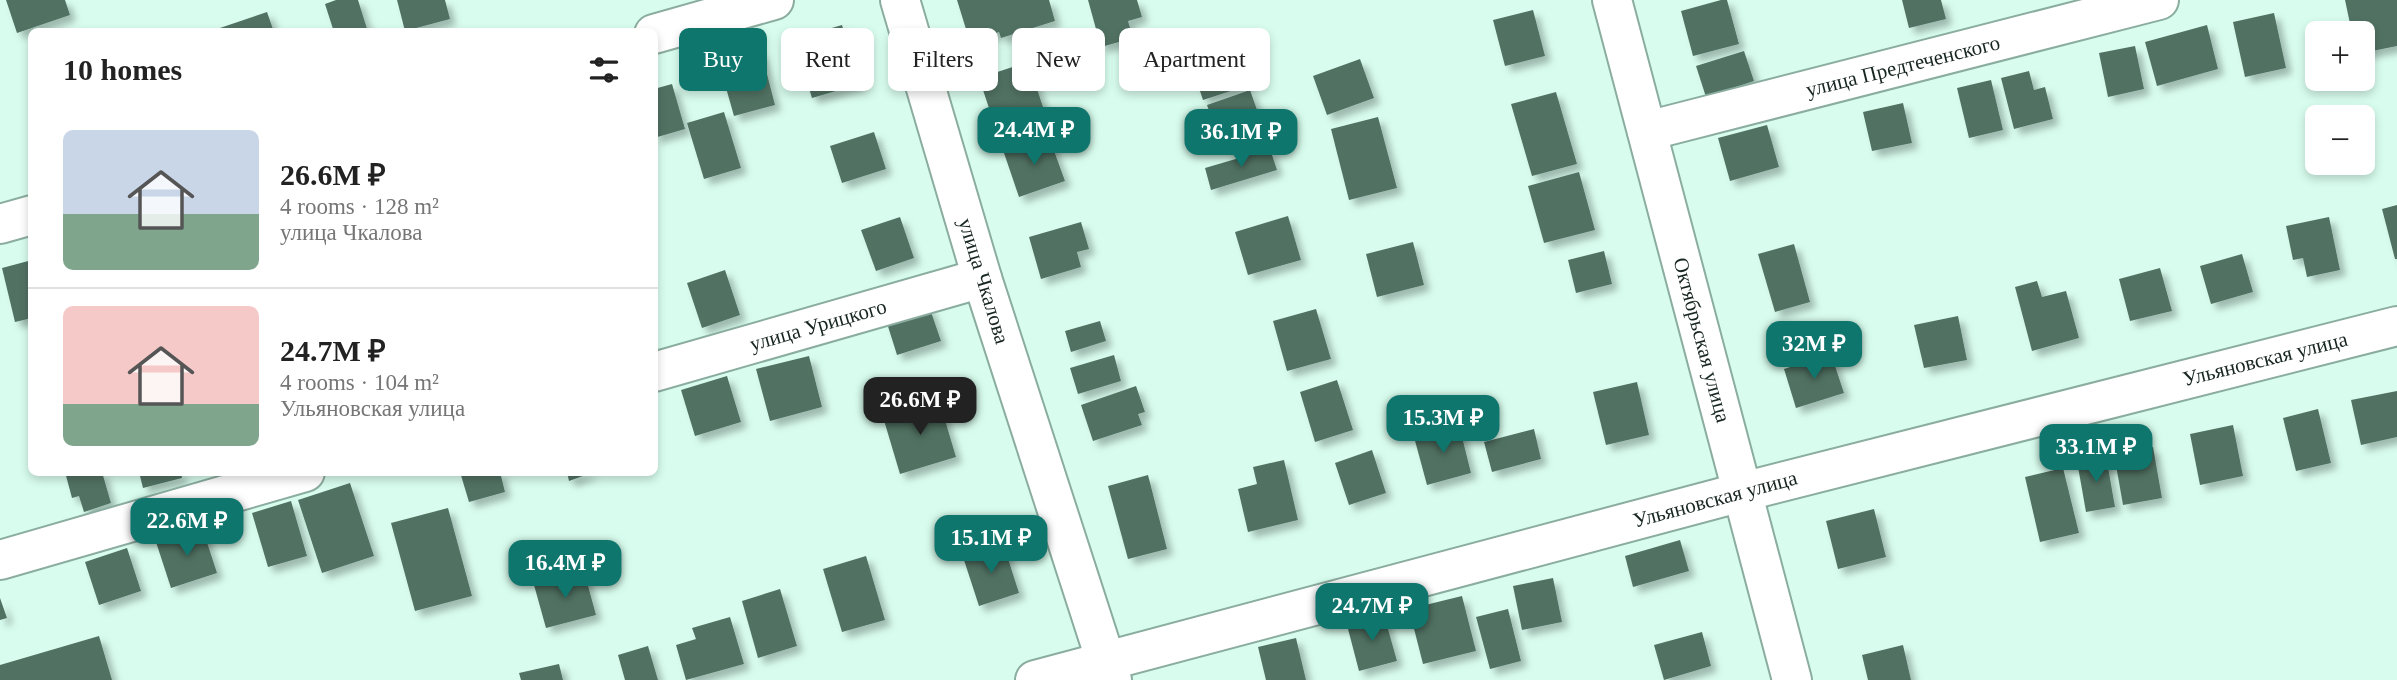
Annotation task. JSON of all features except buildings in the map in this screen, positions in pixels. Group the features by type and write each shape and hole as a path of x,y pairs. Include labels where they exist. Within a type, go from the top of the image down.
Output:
{"street":[{"path":"658,33 774,0"},
{"name":"улица Чкалова","path":"900,0 982,278 1109,671"},
{"name":"Октябрьская улица","path":"1612,0 1792,680"},
{"name":"улица Предтеченского","path":"1647,131 2159,0"},
{"path":"0,224 28,216"},
{"name":"улица Урицкого","path":"658,371 982,278"},
{"name":"Ульяновская улица","path":"1035,680 1109,671 1742,492 2397,326"},
{"path":"0,560 291,476"}]}
